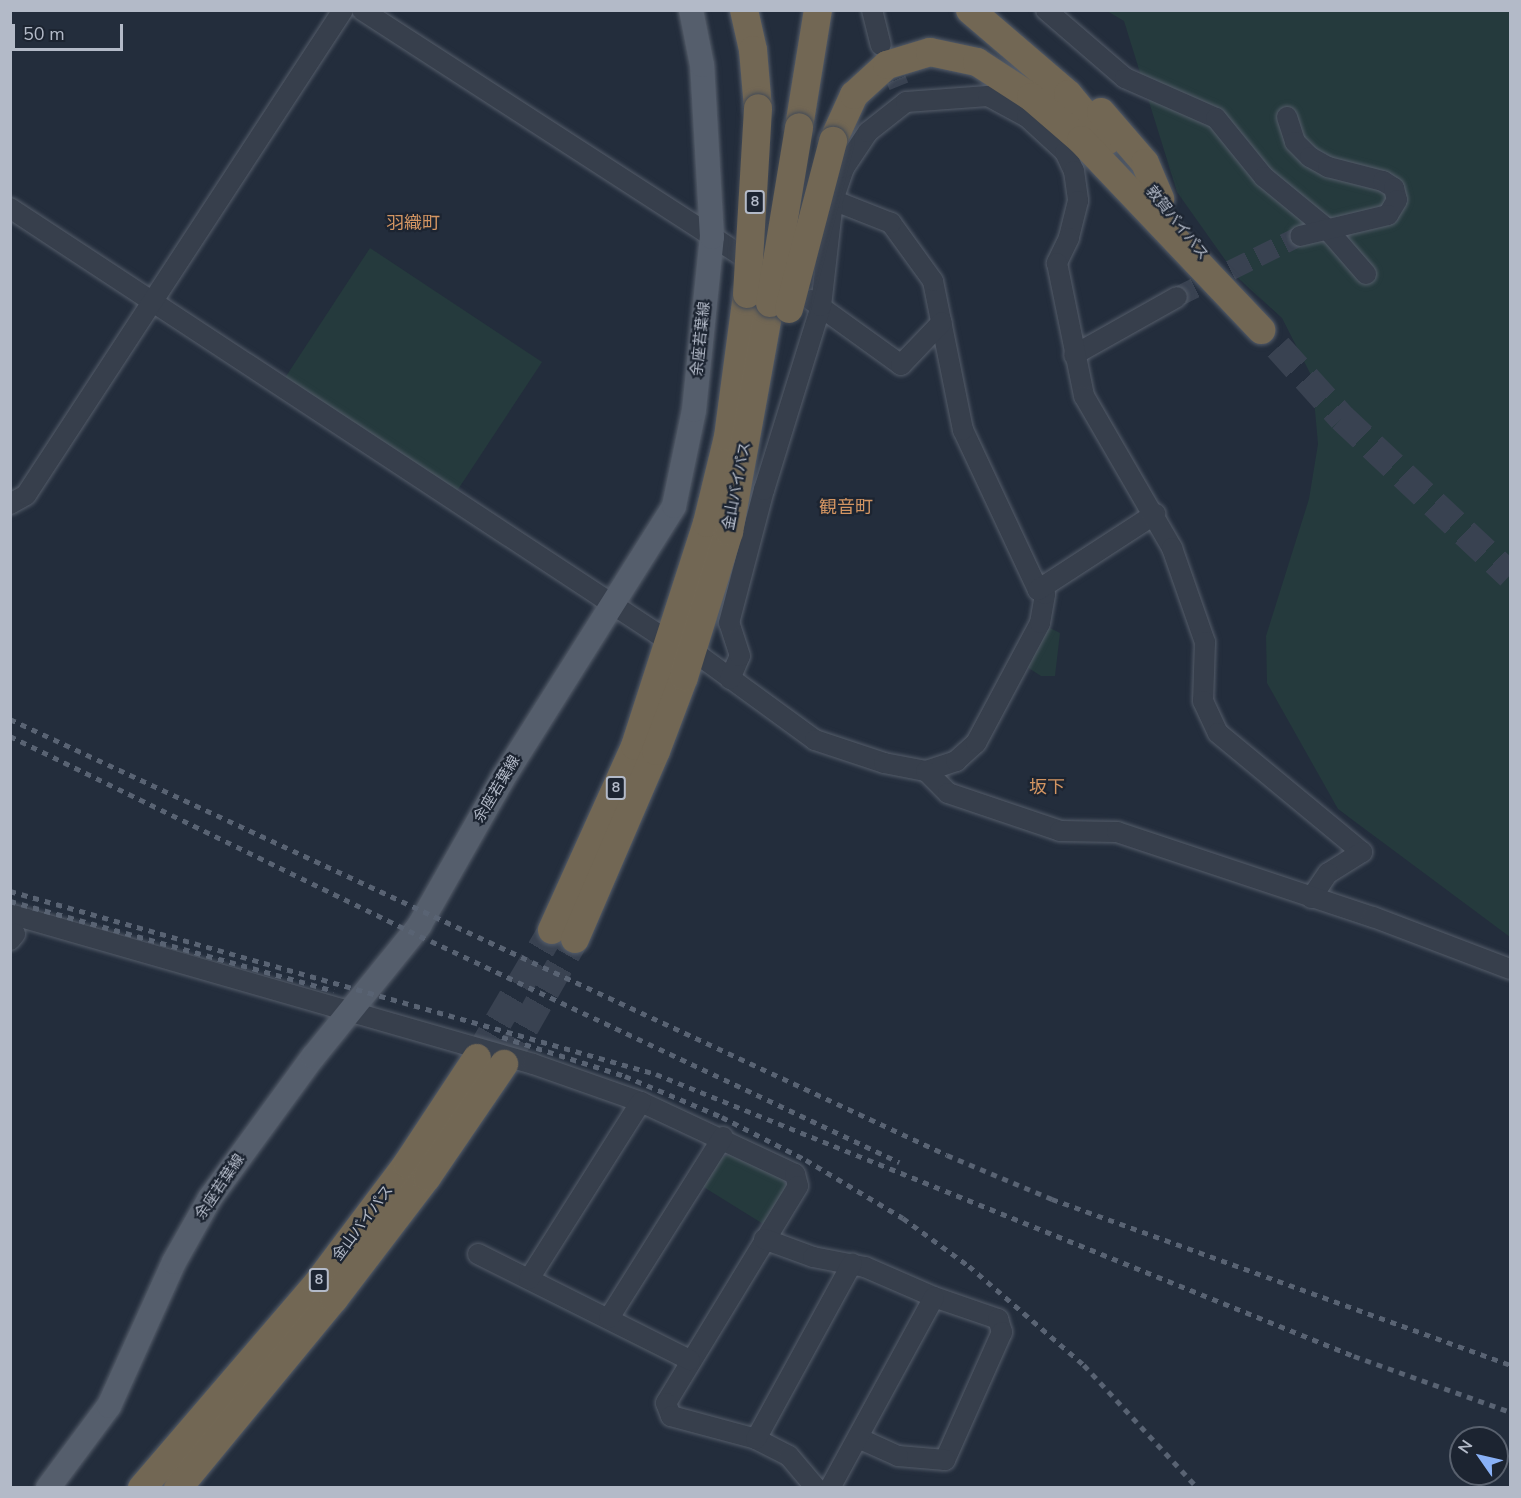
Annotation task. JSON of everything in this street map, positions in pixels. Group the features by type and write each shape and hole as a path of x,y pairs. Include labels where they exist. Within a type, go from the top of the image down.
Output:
{"highway":[{"name":"金山バイパス","path":"681,647 728,437 766,301 758,108 753,50 744,10"},
{"path":"793,125 804,10"},
{"name":"金山バイパス","path":"563,934 635,747 681,647 729,532 793,125 818,10"},
{"name":"敦賀バイパス","path":"955,10 1072,103"},
{"name":"敦賀バイパス","path":"766,301 854,95 887,65 930,52 977,62 1031,97 1082,140 1269,339 1160,199 1060,87 970,10"},
{"path":"990,10 1084,93 1145,163 1160,199"},
{"name":"金山バイパス","path":"142,1488 317,1284 407,1164 491,1061 427,1177 334,1299 178,1488"}],"main road":[{"name":"余座若葉線","path":"48,1488 109,1406 174,1262 210,1198 349,1010 419,926 503,778 674,506 682,484 694,410 712,237 702,65 692,10"}],"street":[{"path":"10,504 26,495 151,300 343,10"},
{"path":"362,10 821,306 901,365 942,322"},
{"path":"872,10 881,45"},
{"path":"1046,10 1125,78 1216,117 1264,177 1326,228 1366,274"},
{"path":"730,679 740,656 729,622 764,490 821,306 833,200 844,168 858,143 903,94 988,96 1027,117 1065,152 1074,171 1078,201 1069,238 1057,263 1084,396 1155,514 1199,621 1205,642 1203,701 1218,733 1362,852 1328,873 1311,898"},
{"path":"1287,117 1295,142 1310,158 1394,188 1397,200 1388,215 1300,236"},
{"path":"10,208 730,679 814,740 884,763 926,771 956,761 976,743 1040,623 1045,608 1045,594 1038,590 963,430 933,281 891,223 833,200"},
{"path":"1074,355 1177,297"},
{"path":"1038,590 1155,514"},
{"path":"926,771 948,794 1060,831 1117,832 1510,969"},
{"path":"10,914 533,1064 641,1102 723,1137 795,1174 798,1186 690,1360 666,1403 671,1416 756,1439 789,1456 816,1488"},
{"path":"529,1279 641,1102"},
{"path":"609,1318 723,1137"},
{"path":"764,1239 813,1257 852,1264 934,1298 998,1319 1002,1332 945,1460 898,1456 858,1438"},
{"path":"478,1254 690,1360"},
{"path":"756,1439 852,1264"},
{"path":"830,1488 934,1298"}],"green space":[{"path":"1107,11 1510,11 1510,937 1338,809 1267,683 1266,636 1309,499 1318,444 1312,377 1282,318 1238,278 1177,192 1124,21"},
{"path":"370,248 542,362 453,497 281,384"},
{"path":"1044,625 1060,633 1055,676 1041,676 1024,665"},
{"path":"731,1154 784,1180 788,1189 765,1225 702,1186 720,1158"}],"tunnel":[{"path":"885,52 899,86"},
{"path":"1177,297 1300,236"},
{"path":"1278,347 1342,418 1510,575"},
{"path":"477,1058 552,930"},
{"path":"504,1064 575,939"}],"railway":[{"path":"10,719 947,1155 1052,1199 1510,1365"},
{"path":"10,736 431,941 899,1162"},
{"path":"10,891 656,1074 1354,1356 1510,1412"},
{"path":"10,901 334,991"},
{"path":"502,1037 625,1076 722,1117 806,1160 903,1218 969,1266 1084,1365 1198,1488"}],"district":[{"name":"羽織町","path":"413,223"},
{"name":"観音町","path":"846,507"},
{"name":"坂下","path":"1047,787"}]}
